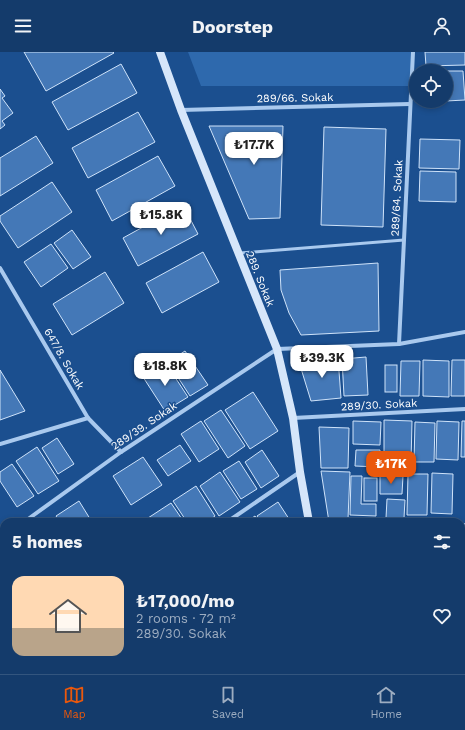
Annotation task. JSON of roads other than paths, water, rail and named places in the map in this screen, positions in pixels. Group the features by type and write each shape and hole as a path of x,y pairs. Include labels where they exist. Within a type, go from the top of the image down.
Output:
{"street":[{"name":"289. Sokak","path":"160,52 181,110 277,349 294,418 300,472 308,518"},
{"name":"289/64. Sokak","path":"412,64 413,52"},
{"name":"289/66. Sokak","path":"181,110 409,104"},
{"name":"289/64. Sokak","path":"399,344 410,108"},
{"name":"647/8. Sokak","path":"0,268 88,418 121,452"},
{"path":"277,349 399,344 465,332"},
{"name":"289/39. Sokak","path":"30,518 121,452 277,349"},
{"name":"289/30. Sokak","path":"294,418 465,409"},
{"path":"0,444 88,418"},
{"path":"233,518 300,472"}],"lane":[{"path":"238,253 404,240"}]}
